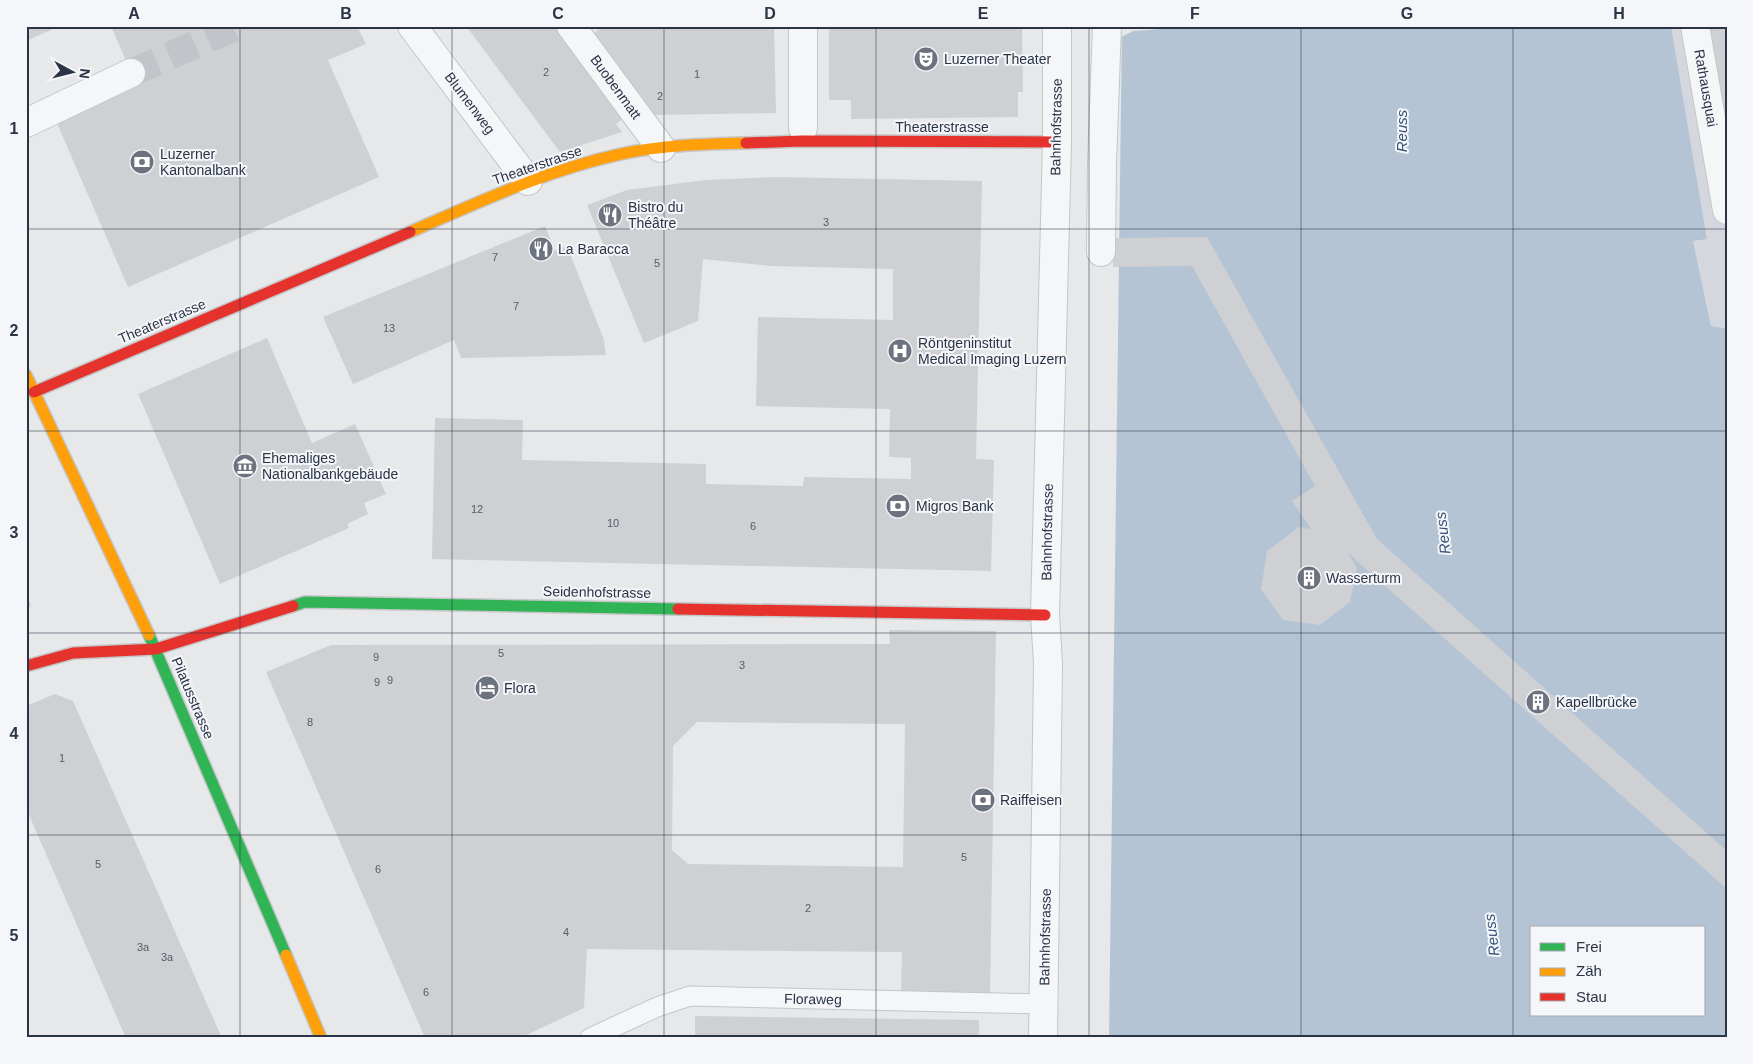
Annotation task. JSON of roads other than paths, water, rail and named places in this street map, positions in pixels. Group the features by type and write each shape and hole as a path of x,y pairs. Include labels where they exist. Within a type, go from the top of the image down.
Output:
{"street":[{"name":"Blumenweg","path":"412,26 528,181"},
{"name":"Buobenmatt","path":"571,26 661,148"},
{"path":"803,26 803,128"},
{"name":"Bahnhofstrasse","path":"1044,1038 1048,664 1044,615 1057,142 1057,26"},
{"path":"1101,252 1106,26"},
{"name":"Rathausquai","path":"1695,26 1727,210"},
{"path":"26,123 131,73"},
{"name":"Theaterstrasse","path":"34,392 528,181 621,154 692,144 802,141 1057,142"},
{"name":"Pilatusstrasse","path":"26,375 156,649 321,1038"},
{"name":"Seidenhofstrasse","path":"26,666 73,653 156,649 305,602 1044,615"}],"lane":[{"name":"Floraweg","path":"590,1038 657,1007 690,996 1044,1004"}],"water":[{"name":"Reuss","path":"1122,26 1671,26 1707,239 1693,241 1711,326 1725,328 1727,335 1727,1038 1109,1038"}],"tunnel":[{"path":"131,73 237,26"}],"place":[{"name":"Luzerner Theater","path":"926,59"},
{"name":"Luzerner Kantonalbank","path":"142,162"},
{"name":"Bistro du Théâtre","path":"610,215"},
{"name":"La Baracca","path":"541,249"},
{"name":"Röntgeninstitut Medical Imaging Luzern","path":"900,351"},
{"name":"Ehemaliges Nationalbankgebäude","path":"245,466"},
{"name":"Migros Bank","path":"898,506"},
{"name":"Wasserturm","path":"1309,578"},
{"name":"Flora","path":"487,688"},
{"name":"Kapellbrücke","path":"1538,702"},
{"name":"Raiffeisen","path":"983,800"}]}
